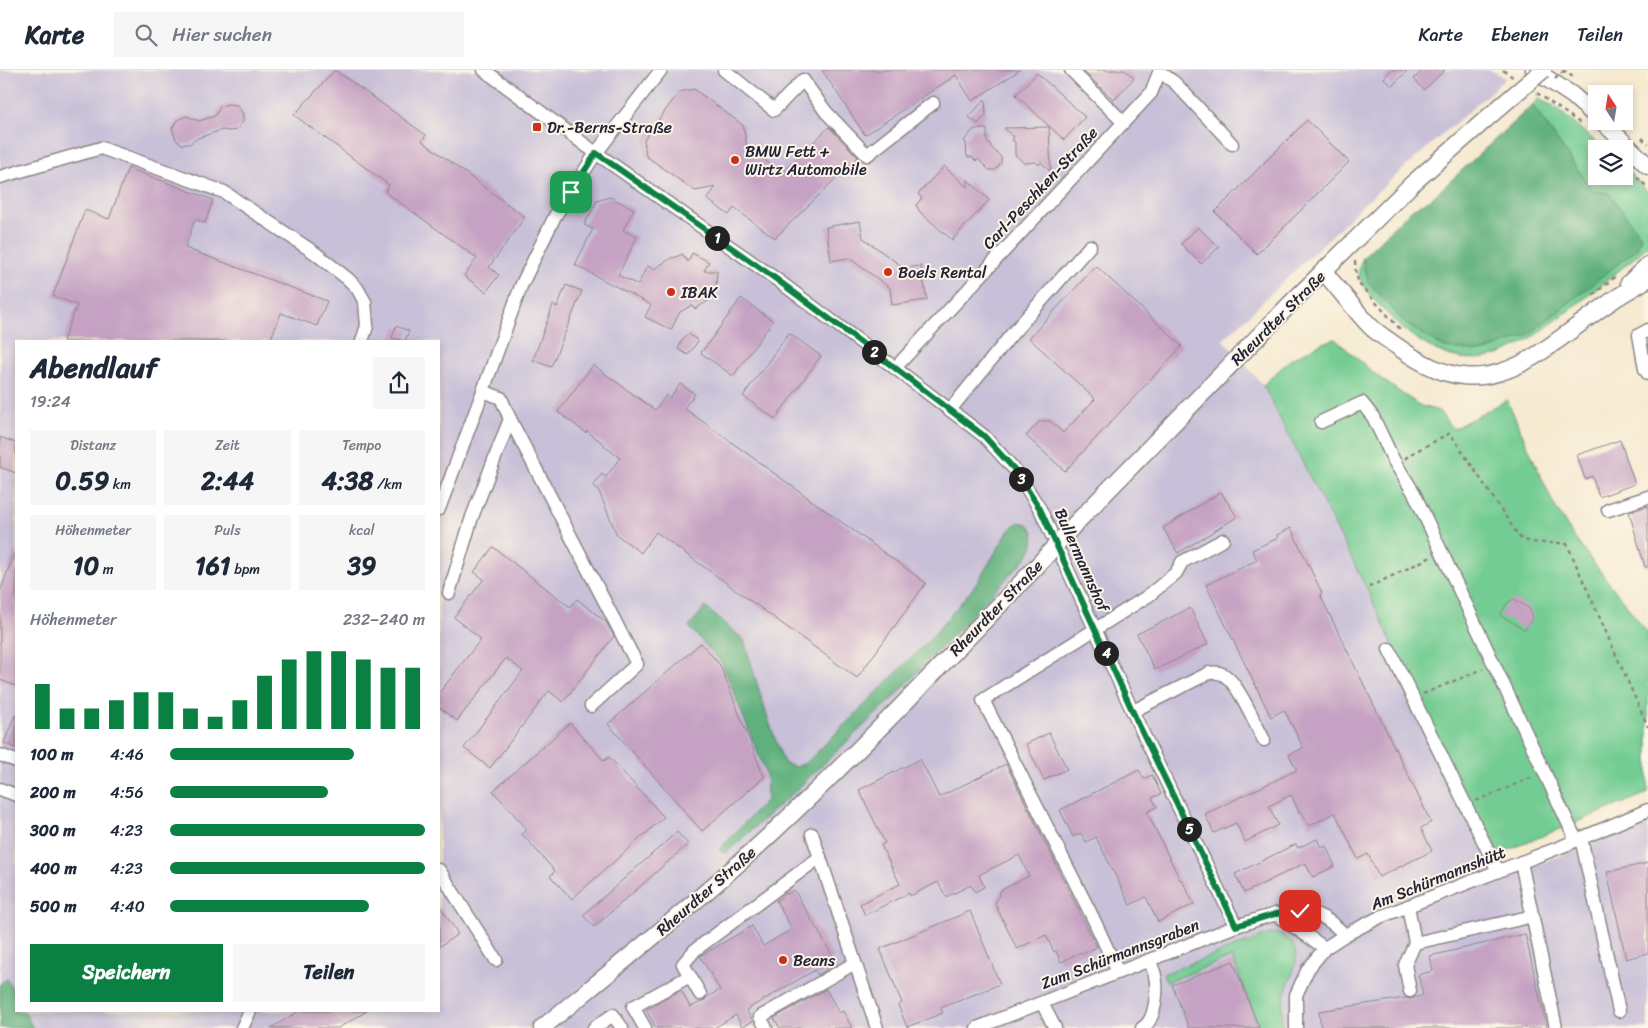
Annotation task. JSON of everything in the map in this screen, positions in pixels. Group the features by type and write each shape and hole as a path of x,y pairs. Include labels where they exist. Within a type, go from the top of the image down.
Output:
{"main road":[{"path":"1534,70 1572,95 1588,109"},
{"name":"Rheurdter Straße","path":"542,1028 655,936 772,833 893,716 1075,524 1323,271 1412,184 1543,70"},
{"path":"1611,130 1648,166"},
{"path":"1611,301 1648,265"},
{"path":"1323,271 1371,327 1418,361 1436,370 1474,377 1492,374 1513,367 1535,356 1611,301 1648,279"}],"street":[{"name":"Bullermannshof","path":"484,70 596,153 776,279 895,368 984,436 1015,470 1040,509 1132,712 1236,926"},
{"path":"440,505 521,286 555,216 596,153 661,70"},
{"path":"724,70 774,110 803,80 826,112 866,155 933,103"},
{"path":"1071,70 1123,122"},
{"path":"1160,71 1175,83 1232,144"},
{"name":"Carl-Peschken-Straße","path":"895,368 1151,93 1160,71"},
{"path":"0,177 101,148 224,192 315,253 353,284 365,302 367,326 362,340"},
{"path":"950,410 1012,334 1090,246"},
{"path":"1648,330 1639,335 1645,369 1648,374"},
{"path":"484,390 501,398 510,419 637,664 591,706"},
{"path":"1321,422 1362,403 1373,417 1394,461 1414,493 1543,773 1578,839 1619,1011"},
{"path":"449,593 472,517 510,419"},
{"path":"1608,510 1648,497"},
{"path":"1118,972 983,700 1148,596 1176,573 1182,562 1223,540"},
{"path":"1389,649 1498,871"},
{"path":"1132,712 1209,673 1216,672 1224,674 1232,682 1264,740"},
{"path":"0,755 15,761"},
{"path":"0,789 15,795"},
{"name":"Am Schürmannshütt","path":"1296,1028 1296,995 1308,969 1325,948 1345,935 1408,906 1648,810"},
{"path":"812,834 878,1028"},
{"path":"700,994 683,964 695,950 820,857"},
{"path":"1521,862 1556,1028"},
{"path":"440,872 496,960"},
{"path":"1408,906 1415,943 1405,965 1410,992"},
{"name":"Zum Schürmannsgraben","path":"977,1028 1236,926 1275,914 1300,911 1319,915 1332,923 1345,935"},
{"path":"1275,914 1325,948"},
{"path":"1415,943 1533,916"},
{"path":"1142,1028 1151,1019 1156,994 1155,976 1149,960"},
{"path":"766,1028 760,1017 855,963"},
{"path":"645,1028 633,1007 690,976"},
{"path":"1042,1003 1055,1028"},
{"path":"242,1028 250,1012"},
{"path":"594,1028 613,1015 622,1028"}],"path":[{"path":"1503,70 1518,80"},
{"path":"1533,90 1582,124"},
{"path":"1355,261 1359,284 1405,334"},
{"path":"1591,297 1620,273"},
{"path":"1400,469 1409,454 1450,433 1520,538 1533,543 1559,542 1567,544 1648,727"},
{"path":"1369,586 1442,552"},
{"path":"1422,694 1494,665"},
{"path":"1472,802 1543,773"}],"shaded area":[{"path":"0,70 1490,70 1506,78 1367,201 1223,340 1263,385 1366,587 1502,878 1648,822 1648,1028 33,1028 25,1012 440,1012 440,340 15,340 15,994 8,979 0,984"}],"green space":[{"path":"1538,99 1554,106 1594,140 1588,140 1588,184 1532,105"},
{"path":"1532,105 1588,185 1593,191 1609,193 1641,236 1637,249 1527,336 1482,352 1445,348 1406,324 1368,282 1364,269 1363,258 1368,252 1412,209 1431,199"},
{"path":"1633,176 1648,192 1648,246 1571,309 1534,336 1508,351 1490,357 1472,359 1455,357 1438,351 1423,343 1394,320 1367,291 1360,279 1360,265 1363,258 1364,269 1609,193 1593,191 1589,185 1633,185"},
{"path":"1335,339 1376,375 1401,393 1421,406 1439,411 1453,429 1507,400 1553,503 1575,539 1648,633 1648,793 1491,857 1366,587 1263,385 1291,359 1322,343"},
{"path":"1019,522 1028,524 1034,532 1033,545 1027,557 894,697 792,794 726,853 719,850 767,799 766,774 722,663 689,627 705,607 744,640 767,716 784,763 795,767 806,763 932,637 977,583 1009,530"},
{"path":"1270,934 1279,935 1289,940 1295,949 1296,955 1294,969 1284,997 1282,1028 1259,1028 1232,957 1167,982 1163,974"},
{"path":"7,979 15,994 15,1012 25,1012 33,1028 0,1028 0,984"}],"building":[{"path":"335,70 426,135 422,141 525,217 489,267 499,275 486,292 464,276 477,258 385,192 389,185 294,115"},
{"path":"822,70 1020,70 972,101 956,75 865,135"},
{"path":"1082,70 1125,70 1134,78 1114,100"},
{"path":"1391,70 1408,70 1392,86 1384,78"},
{"path":"1423,70 1445,70 1424,90 1414,79"},
{"path":"1037,73 1085,117 1064,140 1016,95"},
{"path":"694,89 743,125 747,147 782,173 829,127 858,157 775,238 734,208 729,215 707,199 716,187 695,191 646,156 644,140 679,92"},
{"path":"985,99 986,115 978,124 969,117"},
{"path":"227,104 237,105 243,114 243,122 236,130 222,130 198,138 189,144 182,144 176,140 172,129 177,120 187,116 199,121 215,116 220,107"},
{"path":"1307,120 1349,162 1257,254 1215,212"},
{"path":"1049,127 1051,172 1041,162 1039,165 1036,162 1024,163 1015,155 1015,142 1012,140 1014,137 1004,128"},
{"path":"974,129 987,129 987,141 1001,157 1001,163 995,170 989,170 978,159 976,161 972,157 967,157 966,143 964,141"},
{"path":"944,166 968,188 968,180 989,200 952,240 920,212 916,205 922,198 918,194"},
{"path":"128,168 213,200 205,223 195,219 185,248 327,301 317,326 281,313 270,340 63,340 77,305 53,296 85,210 109,219"},
{"path":"610,197 634,209 623,230 637,237 618,275 638,285 647,266 654,269 673,257 682,254 688,262 692,253 709,262 704,271 717,271 716,289 706,290 711,299 695,309 692,305 680,312 671,330 645,317 651,305 575,265 593,229 584,225 597,201"},
{"path":"860,221 863,238 904,268 921,266 927,300 892,305 890,288 849,258 831,261 826,227"},
{"path":"1198,227 1219,247 1201,264 1181,244"},
{"path":"1096,266 1182,346 1065,471 1026,436 1040,421 1050,421 1063,433 1095,399 1029,338"},
{"path":"566,285 582,291 551,367 533,360 553,305 557,307"},
{"path":"741,298 773,321 733,376 701,353"},
{"path":"396,326 409,331 405,340 392,338"},
{"path":"789,333 821,356 775,419 743,396"},
{"path":"689,334 698,341 688,355 678,349 683,338"},
{"path":"593,365 655,410 666,395 670,398 680,384 695,394 684,408 926,583 857,678 656,532 641,553 617,535 598,489 593,486 602,474 606,477 620,458 587,431 586,433 558,412"},
{"path":"0,437 15,443 15,473 0,467"},
{"path":"1620,440 1635,484 1599,497 1592,476 1585,479 1577,455"},
{"path":"1221,492 1237,517 1178,553 1163,528"},
{"path":"1648,506 1648,567 1645,567 1629,512"},
{"path":"1291,528 1322,593 1320,595 1431,822 1421,828 1432,851 1379,877 1368,854 1358,859 1335,813 1309,826 1301,811 1299,812 1291,795 1269,806 1278,825 1245,842 1236,823 1214,833 1205,814 1297,770 1289,755 1303,748 1296,733 1284,710 1271,717 1206,585 1257,560 1252,550 1278,538 1277,535"},
{"path":"493,547 570,607 577,599 606,622 614,636 563,702 549,691 490,768 464,748 523,671 506,658 457,721 440,708 440,692 481,639 454,617 484,579 474,572"},
{"path":"15,551 15,686 0,680 0,592"},
{"path":"1514,599 1529,608 1533,617 1525,630 1500,615 1508,602"},
{"path":"1190,608 1208,644 1155,670 1137,634"},
{"path":"701,643 720,665 764,777 702,831 608,724"},
{"path":"15,715 15,748 4,743"},
{"path":"570,723 604,761 609,757 664,817 572,899 550,876 555,871 522,834 527,829 493,791"},
{"path":"1049,733 1067,769 1044,780 1026,744"},
{"path":"920,759 939,797 1006,764 1097,947 1082,954 1081,952 1061,962 1046,935 1017,949 995,904 1001,890 1029,876 1019,855 979,875 984,887 975,892 971,885 946,897 938,882 910,896 909,893 865,915 860,904 900,884 881,845 885,843 859,790"},
{"path":"1139,770 1144,779 1152,775 1161,794 1152,798 1157,807 1147,812 1180,880 1182,880 1194,904 1158,922 1146,897 1130,905 1096,837 1086,842 1081,833 1073,837 1060,810"},
{"path":"677,832 688,844 594,927 583,915"},
{"path":"1317,839 1321,848 1326,846 1335,866 1313,877 1305,863 1244,893 1235,874 1296,844 1298,848"},
{"path":"1648,863 1648,953 1626,959 1607,872"},
{"path":"794,890 834,958 824,964 827,969 818,975 815,970 746,1010 753,1021 742,1027 736,1015 714,1028 656,1028 646,1010 681,990 690,1007 704,1001 707,997 720,990 700,956 752,926 763,946 792,929 776,901 785,893 788,894"},
{"path":"440,907 458,934 440,946"},
{"path":"970,911 1000,984 941,1008 943,1013 907,1027 898,1005 902,1003 880,949"},
{"path":"1525,934 1547,1028 1321,1028 1319,1011 1406,998 1411,999 1423,995 1418,975 1433,971 1430,956"},
{"path":"1233,961 1259,1028 1189,1028 1172,985"},
{"path":"826,989 839,1013 843,1011 852,1028 780,1028 774,1018"},
{"path":"297,1012 365,1012 338,1028 271,1028"}],"place":[{"name":"Dr.-Berns-Straße","path":"537,127"},
{"name":"BMW Fett + Wirtz Automobile","path":"735,160"},
{"name":"Boels Rental","path":"888,272"},
{"name":"IBAK","path":"671,292"},
{"name":"Beans","path":"783,960"}],"route":[{"path":"571,192 596,153 776,279 984,436 1015,470 1040,509 1137,721 1236,926 1275,914 1300,911"}]}
